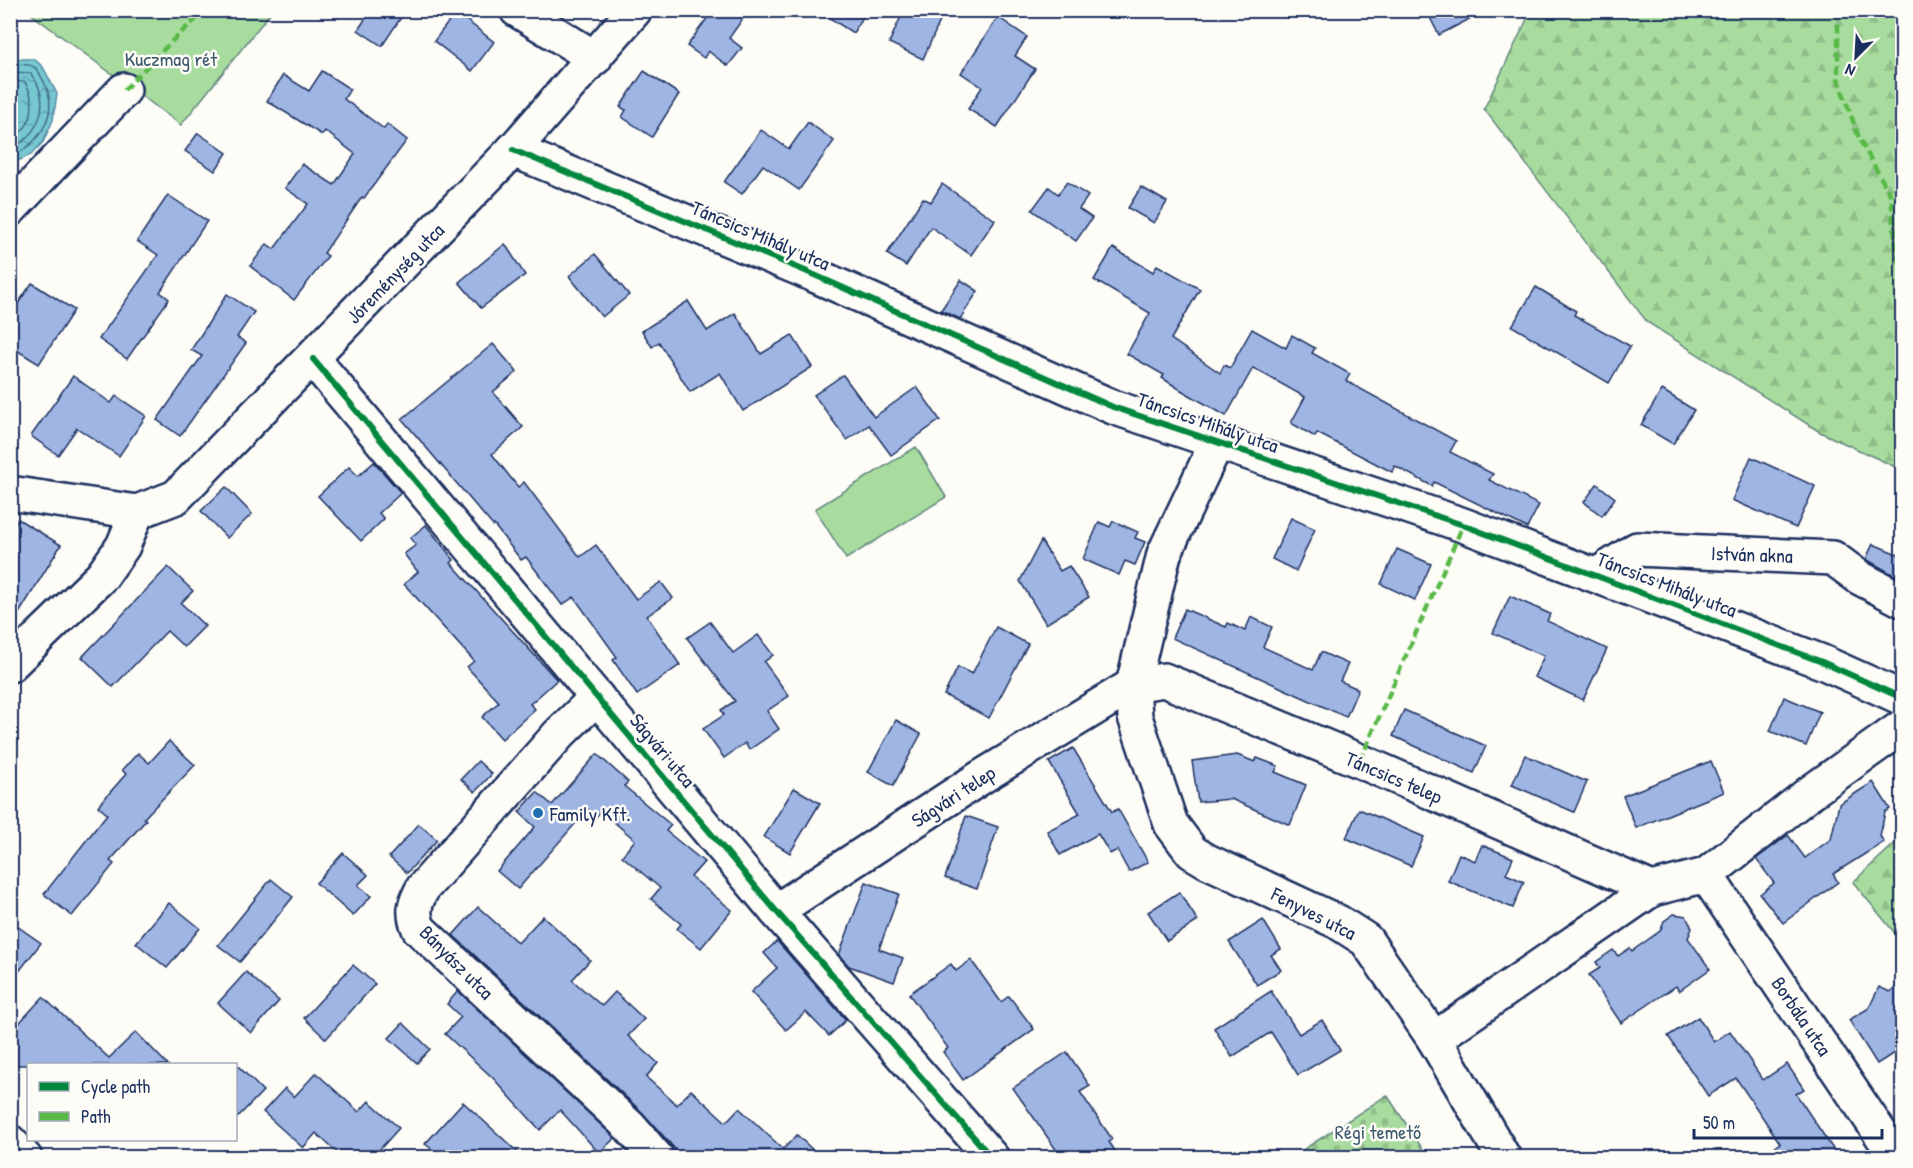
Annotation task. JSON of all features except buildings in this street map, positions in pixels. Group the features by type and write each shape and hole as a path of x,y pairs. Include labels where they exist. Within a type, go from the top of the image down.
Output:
{"street":[{"path":"517,10 595,57"},
{"name":"Jóreménység utca","path":"10,493 137,512 176,497 513,150 635,10"},
{"path":"10,209 124,90"},
{"name":"Táncsics Mihály utca","path":"513,150 803,270 1113,407 1463,525 1822,662 1902,698"},
{"name":"Ságvári utca","path":"313,358 776,910 992,1158"},
{"name":"Fenyves utca","path":"1217,442 1164,554 1133,686 1135,717 1171,824 1180,839 1192,852 1207,861 1353,930 1366,940 1434,1039 1504,1158"},
{"path":"10,665 102,576 123,546 137,512"},
{"name":"István akna","path":"1597,575 1636,549 1833,558 1860,578 1902,600"},
{"name":"Táncsics telep","path":"1133,686 1164,680 1371,766 1652,890"},
{"name":"Ságvári telep","path":"776,910 983,776 1133,686"},
{"name":"Bányász utca","path":"597,697 560,734 423,888 415,902 413,915 419,929 630,1127 657,1158"},
{"path":"1434,1039 1652,890 1706,875 1811,792 1902,727"},
{"name":"Borbála utca","path":"1706,875 1898,1158"},
{"path":"10,1142 25,1158"}],"green space":[{"name":"Kuczmag rét","path":"27,11 272,11 181,125"},
{"path":"1531,11 1902,11 1902,470 1820,432 1647,322 1484,109"},
{"path":"916,447 946,497 846,559 815,509"},
{"path":"1902,837 1902,942 1853,882"},
{"name":"Régi temető","path":"1387,1095 1428,1157 1292,1157"}],"water":[{"path":"10,59 34,59 43,67 57,94 53,120 43,142 31,155 11,164"}],"marked path":[{"path":"124,90 206,10"},
{"path":"1838,10 1838,79 1859,138 1891,196 1896,249 1902,276"},
{"path":"1360,761 1463,525"}],"cycle path":[{"path":"513,150 803,270 1113,407 1463,525 1822,662 1902,698"},
{"path":"313,359 776,911 992,1158"}],"place":[{"name":"Family Kft.","path":"538,813"}]}
